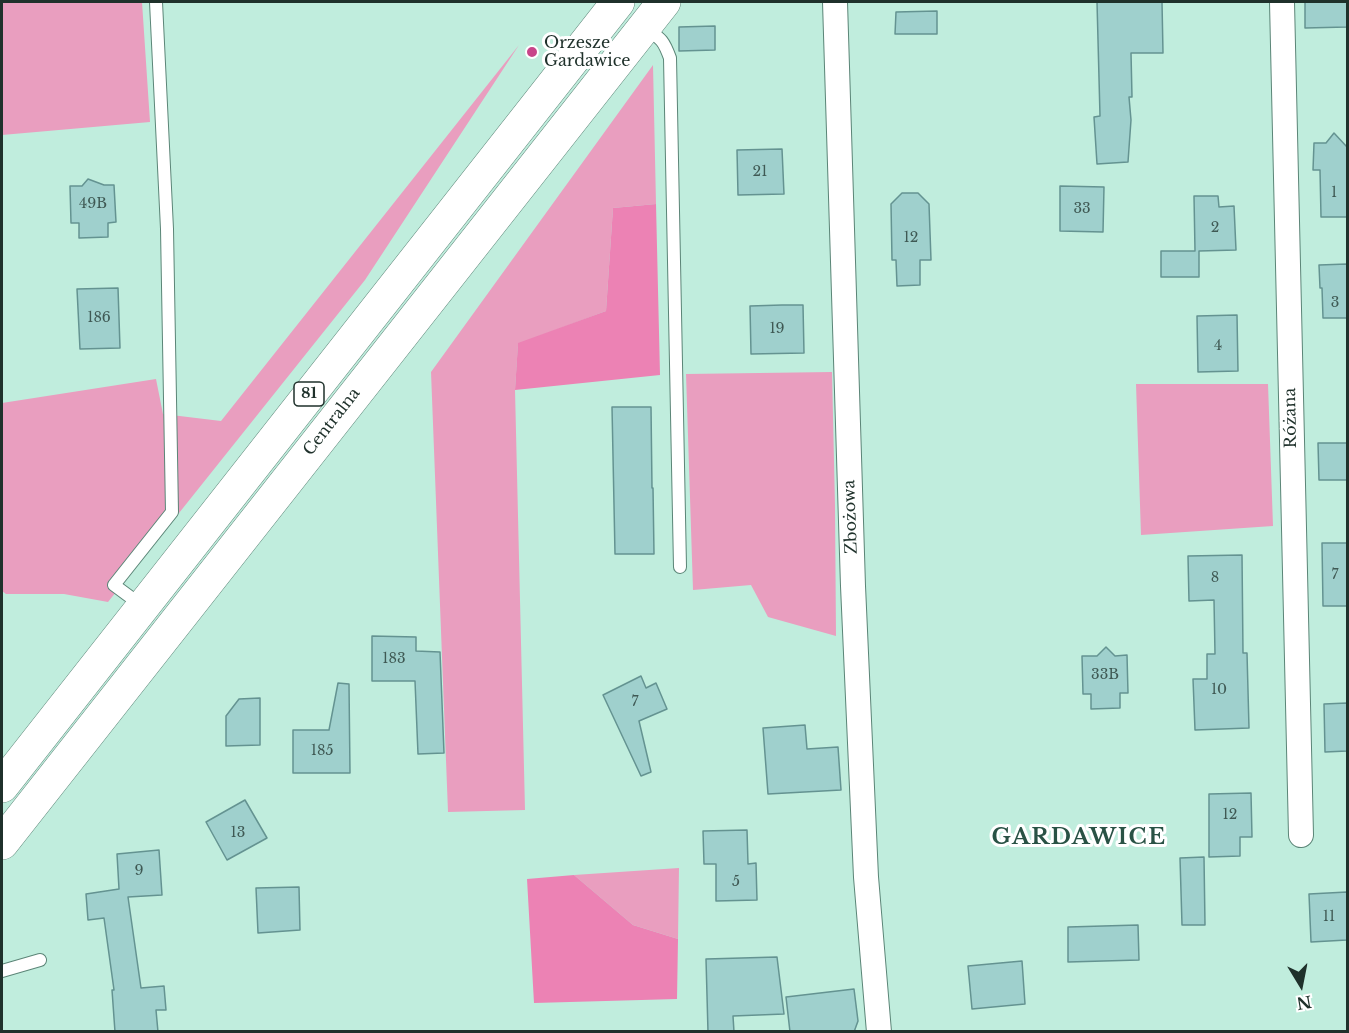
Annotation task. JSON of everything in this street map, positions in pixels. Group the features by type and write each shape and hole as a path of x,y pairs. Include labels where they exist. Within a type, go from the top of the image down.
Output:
{"main road":[{"name":"81","path":"2,786 618,2"},
{"name":"Centralna","path":"2,843 664,2"}],"street":[{"name":"Zbożowa","path":"835,2 854,610 866,877 879,1032"},
{"name":"Różana","path":"1282,2 1301,835"}],"lane":[{"path":"143,606 114,585 172,512 167,229 156,2"},
{"path":"644,27 660,38 669,58 681,567"},
{"path":"2,971 40,960"}],"shaded area":[{"path":"2,2 142,2 150,122 2,135"},
{"path":"519,45 365,280 108,602 64,594 6,594 2,591 2,403 156,379 163,414 221,421"},
{"path":"653,65 656,204 613,208 606,311 518,344 515,390 525,810 448,812 431,372"},
{"path":"656,204 660,375 515,390 518,343 606,311 613,208"},
{"path":"832,372 836,636 768,617 751,585 693,590 686,374"},
{"path":"1136,384 1268,384 1273,526 1141,535"},
{"path":"679,868 678,939 633,925 574,875"},
{"path":"574,875 633,925 678,939 677,999 534,1003 527,879"}],"building":[{"path":"1097,2 1162,2 1163,53 1131,53 1132,97 1129,97 1131,120 1128,162 1097,164 1094,117 1100,116"},
{"path":"1305,2 1347,2 1347,27 1305,28"},
{"path":"937,11 937,34 895,34 896,12"},
{"path":"715,26 715,50 679,51 679,27"},
{"path":"1334,133 1347,147 1347,217 1321,217 1320,170 1313,170 1314,143 1326,143"},
{"path":"782,149 784,194 738,195 737,150"},
{"path":"88,179 104,185 114,185 116,222 108,223 108,237 79,238 79,223 71,223 70,186 82,186"},
{"path":"1060,186 1104,187 1103,232 1060,231"},
{"path":"902,193 918,193 929,204 931,260 920,260 920,285 897,286 896,260 892,260 891,204"},
{"path":"1194,196 1218,196 1219,207 1234,206 1236,250 1199,251 1199,277 1161,277 1161,251 1195,251"},
{"path":"1347,264 1347,318 1323,318 1319,265"},
{"path":"118,288 120,348 80,349 77,289"},
{"path":"803,305 804,353 751,354 750,306"},
{"path":"1237,315 1238,371 1198,372 1197,316"},
{"path":"612,407 651,407 654,554 615,554"},
{"path":"1318,443 1347,443 1347,480 1319,480"},
{"path":"1322,543 1347,543 1347,606 1323,606"},
{"path":"1242,555 1243,653 1247,653 1249,728 1195,730 1193,679 1207,679 1207,654 1215,654 1214,600 1189,601 1188,556"},
{"path":"372,636 416,637 416,651 440,652 444,753 418,754 415,681 372,681"},
{"path":"1106,647 1115,656 1127,655 1128,693 1120,693 1120,708 1091,709 1091,694 1083,694 1082,656 1097,656"},
{"path":"641,676 646,688 656,683 667,709 639,721 651,772 641,776 603,695"},
{"path":"338,683 349,684 350,773 293,773 293,730 329,730"},
{"path":"260,698 260,745 226,746 226,716 239,699"},
{"path":"1347,703 1347,751 1325,752 1324,704"},
{"path":"805,725 807,749 838,747 841,790 768,794 763,728"},
{"path":"1251,793 1252,837 1240,837 1240,856 1209,857 1209,794"},
{"path":"245,800 267,838 227,860 206,822"},
{"path":"747,830 748,864 756,863 757,900 716,901 716,864 704,864 703,831"},
{"path":"159,850 162,895 128,897 141,988 164,986 166,1010 156,1010 158,1032 115,1032 112,990 114,990 104,918 88,920 86,894 119,889 117,854"},
{"path":"1204,857 1205,925 1182,925 1180,858"},
{"path":"299,887 300,930 258,933 256,888"},
{"path":"1347,892 1347,940 1311,942 1309,894"},
{"path":"1138,925 1139,960 1068,962 1068,927"},
{"path":"777,957 784,1014 733,1016 734,1032 708,1032 706,959"},
{"path":"1022,961 1025,1004 972,1009 968,966"},
{"path":"854,989 858,1021 854,1032 790,1032 786,997"}],"place":[{"name":"Orzesze Gardawice","path":"532,52"}],"district":[{"name":"GARDAWICE","path":"1079,838"}]}
